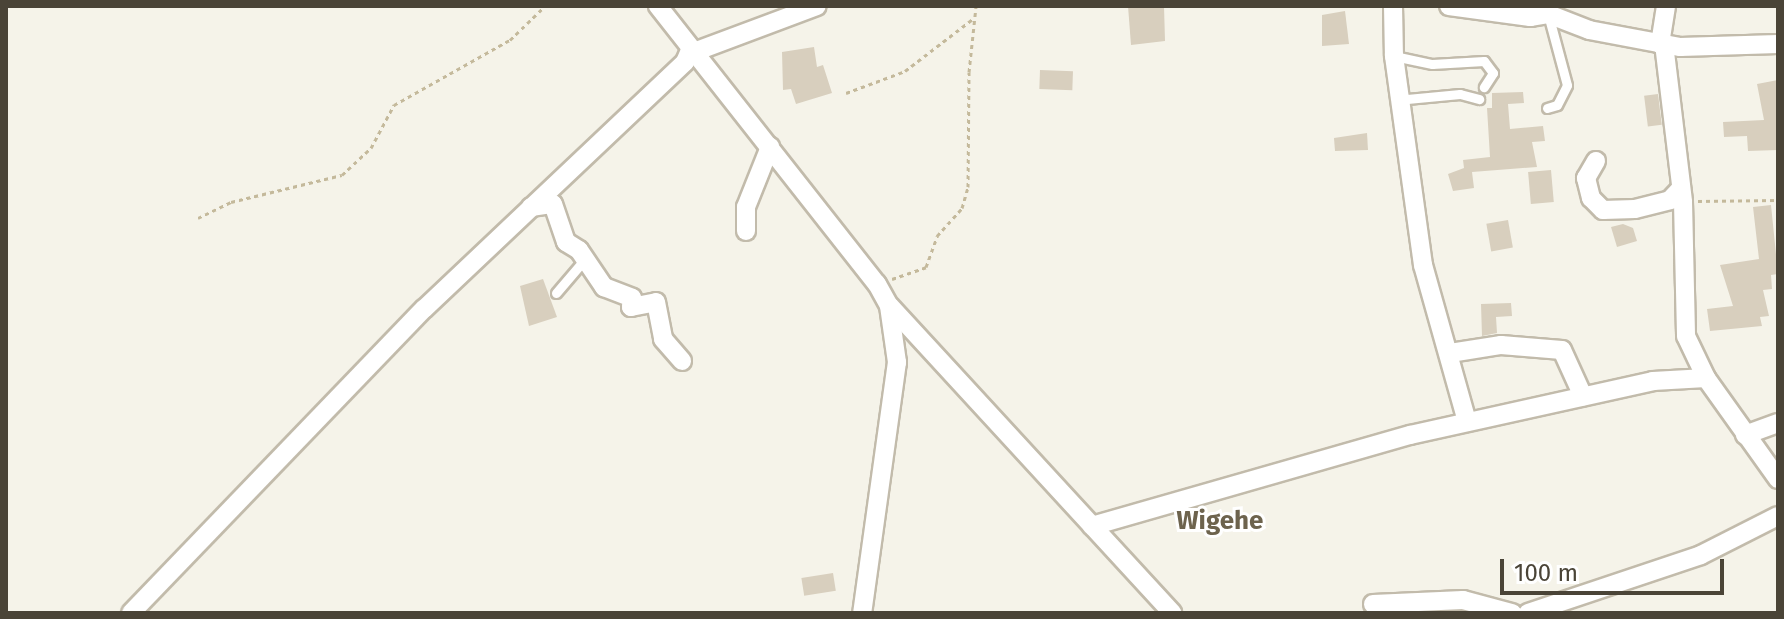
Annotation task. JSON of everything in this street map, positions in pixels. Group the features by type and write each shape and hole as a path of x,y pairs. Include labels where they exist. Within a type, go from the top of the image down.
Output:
{"street":[{"path":"658,6 877,284 888,303 1172,613"},
{"path":"131,613 424,309 685,62 693,50 817,6"},
{"path":"1393,6 1394,56 1423,265 1467,422"},
{"path":"1449,6 1530,17 1548,14 1589,30 1662,44 1778,44"},
{"path":"1666,6 1662,44 1682,195 1683,316 1706,378 1778,479"},
{"path":"746,231 746,207 770,147"},
{"path":"1596,161 1586,178 1591,198 1603,210 1670,200 1682,195"},
{"path":"531,207 553,204 566,242 585,259 604,287 632,298 631,307 656,302 663,339 682,361"},
{"path":"862,613 897,362 898,338 888,303"},
{"path":"1450,353 1501,345 1562,350 1583,396"},
{"path":"1092,526 1467,422 1681,376 1706,378"},
{"path":"1745,435 1778,423"},
{"path":"1528,613 1701,555 1778,516"},
{"path":"1373,604 1463,600 1512,613"}],"lane":[{"path":"1547,108 1557,105 1567,85 1548,14"},
{"path":"1394,56 1432,64 1484,61 1493,73 1484,87"},
{"path":"1399,94 1407,99 1460,94 1479,99"},
{"path":"556,293 585,259"}],"path":[{"path":"198,218 231,202 342,175 360,162 383,117 402,99 510,40 545,6"},
{"path":"877,284 926,267 937,236 962,208 968,187 976,6"},
{"path":"846,93 905,71 974,18"},
{"path":"1682,195 1778,200"}],"building":[{"path":"1128,6 1164,6 1165,41 1131,45"},
{"path":"1345,11 1349,44 1322,46 1322,15"},
{"path":"814,47 817,67 823,65 832,93 796,104 791,89 783,90 782,52"},
{"path":"1040,70 1073,71 1072,90 1039,89"},
{"path":"1778,80 1778,150 1748,151 1747,136 1724,137 1723,122 1764,120 1757,84"},
{"path":"1523,92 1524,103 1508,104 1510,129 1543,126 1545,141 1532,142 1537,167 1472,172 1474,188 1453,191 1448,174 1464,168 1463,160 1490,157 1487,108 1492,108 1492,93"},
{"path":"1658,94 1662,125 1648,126 1644,96"},
{"path":"1367,133 1368,150 1335,151 1334,138"},
{"path":"1551,170 1554,202 1531,204 1528,172"},
{"path":"1771,205 1778,274 1771,275 1772,289 1763,290 1769,316 1760,317 1762,326 1710,331 1707,309 1733,306 1720,265 1759,259 1753,207"},
{"path":"1508,220 1513,248 1491,251 1486,224"},
{"path":"1623,224 1633,228 1637,241 1617,247 1611,227"},
{"path":"543,279 557,317 529,326 520,286"},
{"path":"1511,303 1512,316 1496,317 1497,333 1482,336 1481,304"},
{"path":"833,573 836,591 804,596 801,578"}],"district":[{"name":"Wigehe","path":"1220,521"}]}
